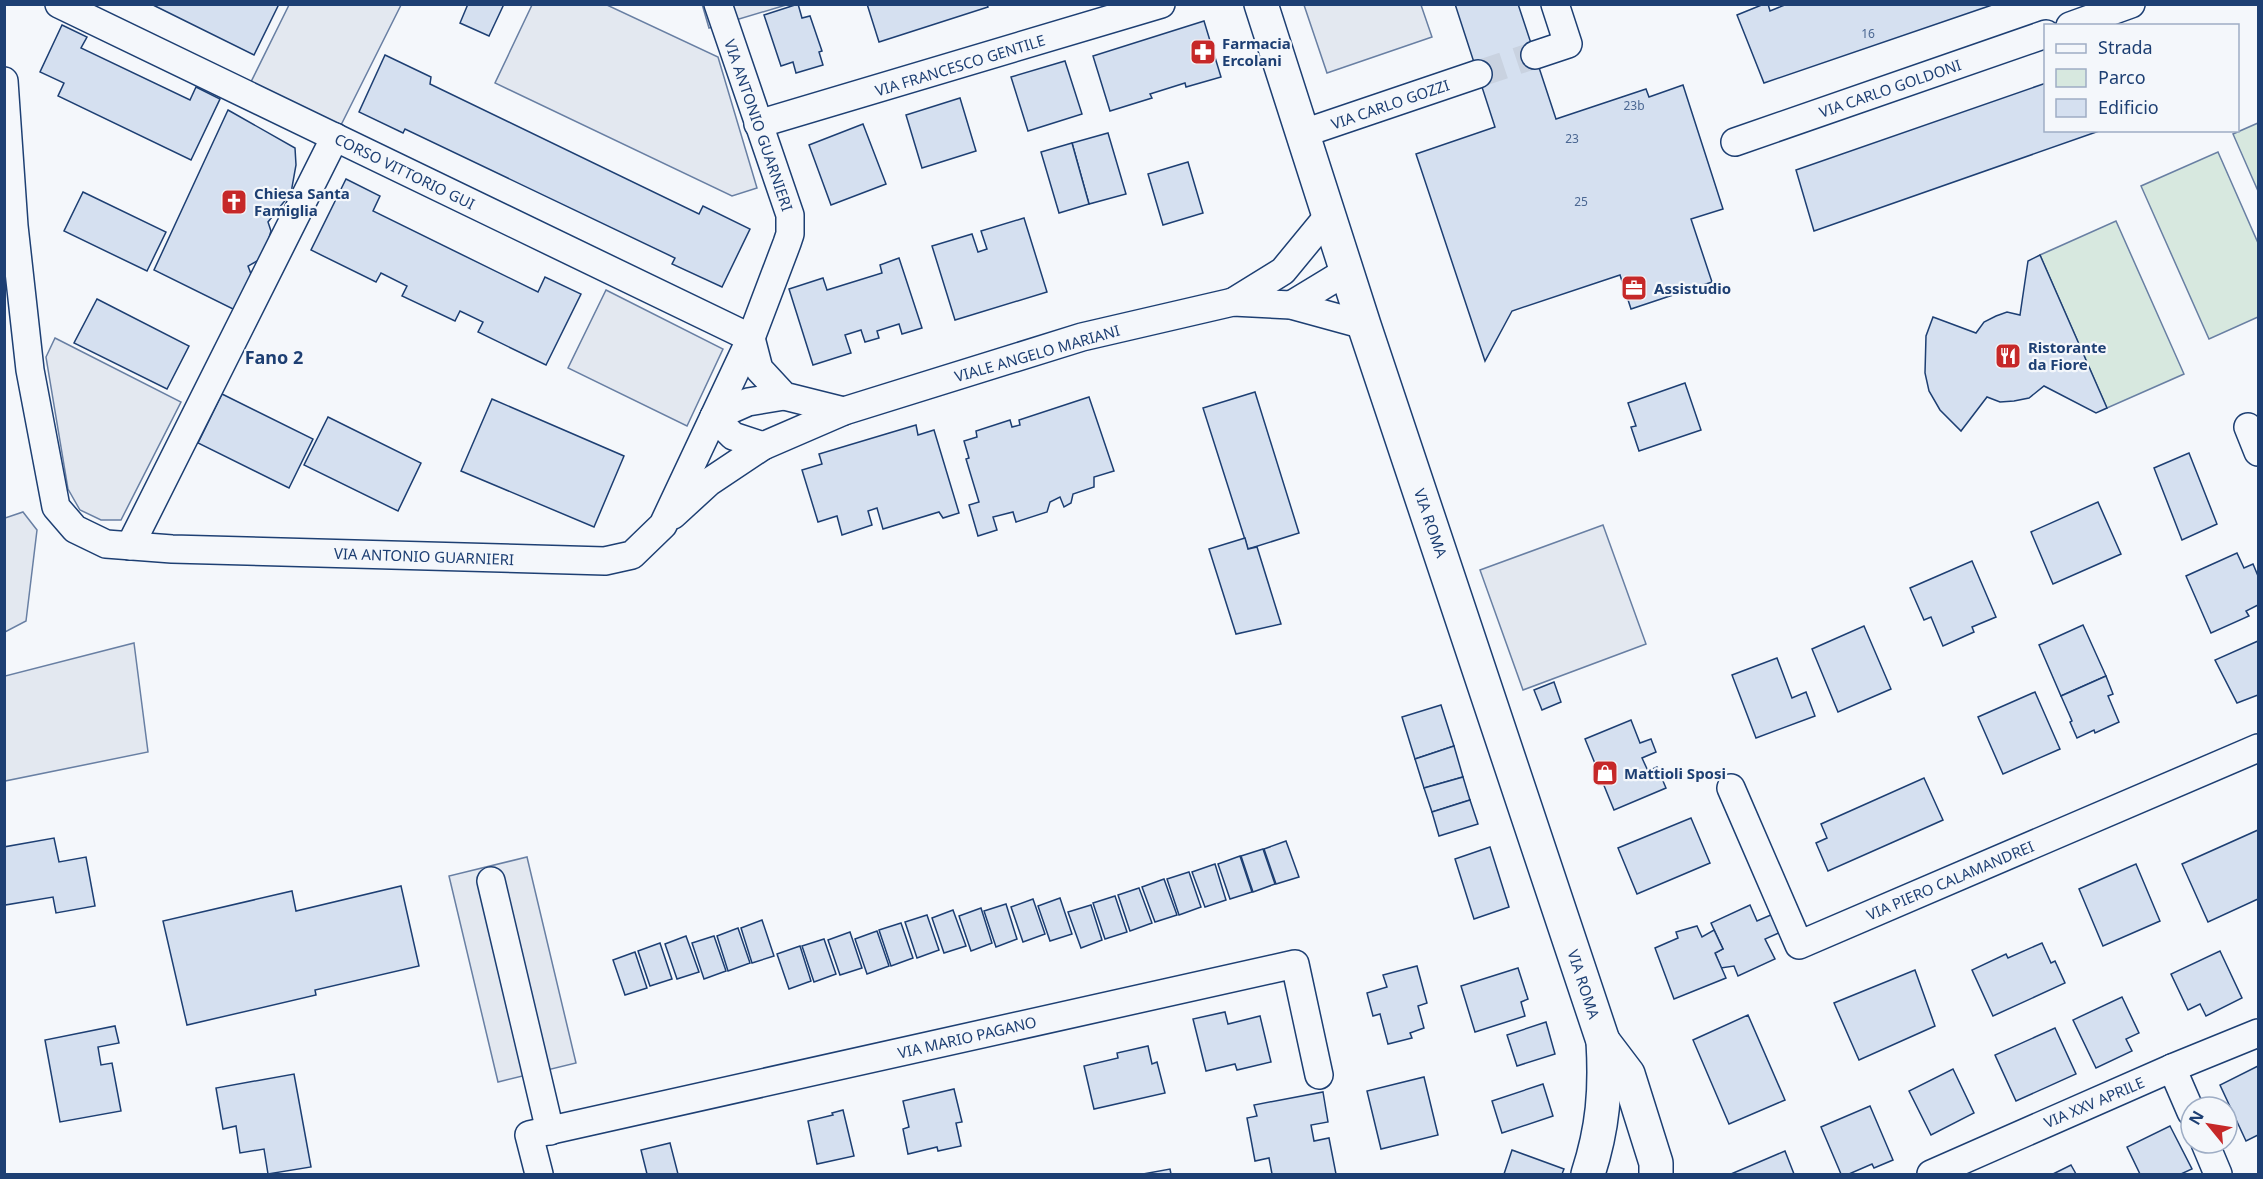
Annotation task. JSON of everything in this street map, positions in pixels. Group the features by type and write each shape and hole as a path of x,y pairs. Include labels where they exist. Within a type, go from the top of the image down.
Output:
{"main road":[{"name":"VIA ROMA","path":"1261,4 1301,134 1603,1041 1604,1107 1600,1132 1588,1174"},
{"name":"VIA ROMA","path":"1603,1041 1628,1074 1656,1163 1656,1174"}],"street":[{"name":"CORSO VITTORIO GUI","path":"59,4 751,338"},
{"name":"VIA ANTONIO GUARNIERI","path":"4,81 14,226 30,370 56,507 75,529 106,544 130,546 605,561 632,555 663,525 751,338 790,234 790,215 718,4"},
{"name":"VIA FRANCESCO GENTILE","path":"758,124 1161,4"},
{"path":"1534,55 1568,44 1555,4"},
{"path":"2076,24 2131,4"},
{"name":"VIA CARLO GOLDONI","path":"1735,142 2044,35"},
{"name":"VIA CARLO GOZZI","path":"1301,134 1478,74"},
{"path":"130,546 335,137"},
{"name":"VIALE ANGELO MARIANI","path":"1233,302 1283,271 1329,215"},
{"path":"1283,271 1347,271"},
{"path":"1291,305 1347,271"},
{"name":"VIALE ANGELO MARIANI","path":"663,525 709,482 763,446 844,411 1082,337 1233,302 1291,305 1364,324"},
{"path":"751,338 759,369 784,396"},
{"path":"763,446 733,436 714,417 748,402 784,396 844,411"},
{"path":"2248,427 2259,452"},
{"name":"VIA PIERO CALAMANDREI","path":"1731,788 1799,945 2259,748"},
{"path":"491,881 539,1133 539,1174"},
{"name":"VIA MARIO PAGANO","path":"539,1133 1295,964 1319,1075"},
{"name":"VIA XXV APRILE","path":"1931,1174 1972,1166 2172,1068 2259,1033"},
{"path":"2172,1068 2184,1095"},
{"path":"2210,1155 2218,1174"}],"green space":[{"path":"2258,123 2258,191 2233,134"},
{"path":"2218,152 2258,243 2258,317 2209,339 2141,186"},
{"path":"2116,221 2184,374 2107,408 2040,255"}],"shaded area":[{"path":"702,4 786,5 709,28"},
{"path":"289,5 401,5 335,137 245,94"},
{"path":"532,5 607,5 718,57 757,188 732,196 495,83"},
{"path":"1304,5 1421,5 1432,37 1327,73"},
{"path":"606,290 723,349 687,426 568,368"},
{"path":"55,338 181,402 121,520 101,520 80,510 68,489 46,357"},
{"path":"23,512 37,530 26,621 5,632 5,518"},
{"path":"1603,525 1646,644 1523,690 1480,570"},
{"path":"134,643 148,752 5,781 5,676"},
{"path":"527,857 576,1063 498,1082 449,876"}],"building":[{"path":"151,4 279,4 254,55"},
{"path":"468,4 504,4 489,36 460,23"},
{"path":"798,4 802,18 810,16 822,51 819,52 823,65 796,73 793,62 781,66 764,15"},
{"path":"867,4 987,4 988,7 879,42"},
{"path":"1455,4 1518,4 1556,119 1646,89 1649,97 1683,85 1723,209 1691,219 1712,282 1631,309 1620,275 1512,311 1485,361 1416,154 1495,127"},
{"path":"1768,4 1770,11 1787,4 1995,4 1764,83 1737,15"},
{"path":"1204,21 1221,77 1186,87 1185,83 1150,94 1152,98 1110,111 1093,56"},
{"path":"62,25 87,37 81,48 190,100 196,87 220,99 191,160 58,96 64,83 40,72"},
{"path":"385,55 431,77 430,84 699,214 703,206 750,229 722,287 672,264 675,258 405,129 403,133 359,112"},
{"path":"1065,61 1082,114 1028,131 1011,77"},
{"path":"2044,84 2044,132 2096,132 1814,231 1796,170"},
{"path":"960,98 976,151 922,168 906,115"},
{"name":"Chiesa Santa Famiglia","path":"228,110 295,148 296,165 291,193 268,222 271,231 266,248 259,260 248,266 251,274 235,310 154,270"},
{"path":"863,124 886,184 831,205 809,145"},
{"path":"1108,133 1126,194 1089,204 1072,143"},
{"path":"1072,143 1089,204 1059,213 1041,152"},
{"path":"1188,162 1203,213 1163,225 1148,174"},
{"path":"346,179 380,196 373,211 538,292 545,277 581,294 546,365 478,332 483,322 460,311 455,321 402,296 407,286 381,273 376,282 311,250"},
{"path":"83,192 166,232 147,271 64,231"},
{"path":"1024,218 1047,292 955,320 932,246 972,234 978,252 987,249 981,231"},
{"path":"2040,255 2107,408 2096,413 2044,386 2029,398 2014,401 2000,402 1987,397 1961,431 1940,410 1929,391 1925,373 1926,336 1933,317 1976,333 1984,322 1996,316 2007,312 2020,315 2028,261"},
{"path":"899,258 922,328 902,334 899,324 877,331 879,338 865,342 861,330 845,335 851,353 813,365 789,289 823,278 827,290 882,273 880,265"},
{"path":"97,299 189,346 167,389 74,343"},
{"path":"1685,383 1701,430 1639,451 1631,427 1636,426 1628,403"},
{"path":"1255,392 1299,533 1248,549 1203,408"},
{"path":"222,394 313,439 289,488 198,443"},
{"path":"1089,397 1114,471 1094,477 1094,487 1073,494 1071,503 1064,507 1060,497 1050,502 1047,512 1016,522 1013,512 993,517 997,530 978,536 969,505 979,502 966,459 969,458 964,441 977,437 976,431 1010,420 1012,427 1020,425 1019,420"},
{"path":"492,399 624,456 594,527 461,471"},
{"path":"328,417 421,463 398,511 304,465"},
{"path":"916,425 918,435 934,430 959,513 943,518 939,512 883,529 877,508 868,511 872,525 842,535 837,516 818,522 802,470 822,464 819,454"},
{"path":"2189,453 2217,524 2182,540 2154,468"},
{"path":"2098,502 2121,554 2053,584 2031,532"},
{"path":"1245,538 1248,549 1257,547 1281,624 1236,634 1209,549"},
{"path":"2237,553 2244,568 2253,564 2258,576 2258,605 2246,611 2249,616 2211,633 2186,576"},
{"path":"1972,561 1996,617 1972,627 1974,632 1943,646 1931,617 1924,620 1910,588"},
{"path":"2083,625 2106,676 2061,696 2039,645"},
{"path":"1864,626 1891,689 1838,712 1812,649"},
{"path":"2258,641 2258,695 2237,703 2215,660"},
{"path":"1777,658 1792,698 1806,692 1815,716 1756,738 1732,675"},
{"path":"2106,676 2113,694 2108,696 2119,722 2077,738 2061,696"},
{"path":"1554,682 1561,702 1542,710 1534,690"},
{"path":"2035,692 2060,749 2003,774 1978,717"},
{"path":"1441,705 1454,746 1415,759 1402,717"},
{"path":"1631,720 1640,743 1651,739 1656,752 1642,758 1648,771 1657,767 1666,788 1614,810 1585,739"},
{"path":"1454,746 1463,777 1424,788 1415,759"},
{"path":"1463,777 1470,800 1432,812 1424,788"},
{"path":"1924,778 1943,820 1828,871 1816,843 1827,838 1821,824"},
{"path":"1470,800 1478,824 1439,836 1432,812"},
{"path":"1691,818 1710,863 1637,894 1618,848"},
{"path":"2258,830 2258,899 2208,922 2182,864"},
{"path":"54,838 59,862 86,857 95,906 56,913 53,897 5,905 4,847"},
{"path":"1286,841 1299,877 1276,884 1264,849"},
{"path":"1490,847 1509,907 1474,919 1455,859"},
{"path":"1263,849 1275,884 1253,892 1241,856"},
{"path":"1240,856 1252,892 1230,899 1218,864"},
{"path":"1215,864 1226,900 1205,907 1192,872"},
{"path":"2136,864 2160,921 2103,946 2079,889"},
{"path":"1189,872 1201,907 1179,915 1167,879"},
{"path":"1164,879 1177,915 1155,922 1142,887"},
{"path":"401,886 419,966 315,990 316,995 187,1025 163,921 292,891 296,911"},
{"path":"1139,888 1152,923 1130,931 1118,895"},
{"path":"1115,896 1127,932 1105,939 1093,903"},
{"path":"1060,898 1072,934 1050,941 1038,906"},
{"path":"1033,899 1045,934 1023,942 1011,907"},
{"path":"1006,904 1017,939 996,947 984,911"},
{"path":"1091,905 1102,940 1081,948 1068,912"},
{"path":"1750,905 1757,921 1773,914 1781,932 1765,939 1775,959 1738,976 1734,966 1721,968 1715,953 1723,949 1711,923"},
{"path":"981,908 992,943 971,951 959,916"},
{"path":"953,910 966,946 944,953 932,918"},
{"path":"927,915 939,950 917,958 905,922"},
{"path":"762,920 774,956 752,963 741,928"},
{"path":"901,923 913,958 891,966 879,930"},
{"path":"1697,926 1702,937 1714,930 1723,949 1715,953 1726,978 1674,999 1655,948 1678,938 1676,932"},
{"path":"738,928 750,963 728,971 717,936"},
{"path":"877,931 889,966 867,974 855,939"},
{"path":"850,932 862,968 840,975 828,940"},
{"path":"686,936 699,972 677,979 665,944"},
{"path":"714,936 726,971 704,979 692,943"},
{"path":"824,939 836,974 814,982 802,946"},
{"path":"660,943 672,979 650,986 638,951"},
{"path":"2042,943 2051,963 2055,961 2065,983 1993,1016 1972,970 2006,954 2008,958"},
{"path":"800,946 811,981 789,989 777,954"},
{"path":"2220,951 2242,998 2206,1016 2200,1004 2188,1010 2171,974"},
{"path":"635,952 647,988 625,995 613,960"},
{"path":"1417,966 1427,1003 1418,1006 1424,1028 1410,1033 1412,1038 1388,1044 1380,1014 1373,1016 1367,993 1387,987 1383,975"},
{"path":"1518,968 1528,999 1521,1002 1525,1016 1475,1032 1461,986"},
{"path":"1915,970 1935,1026 1859,1060 1834,1003"},
{"path":"2122,997 2139,1033 2126,1039 2132,1051 2096,1068 2073,1020"},
{"path":"1225,1012 1228,1024 1260,1016 1271,1062 1237,1070 1235,1064 1206,1071 1193,1019"},
{"path":"1748,1015 1785,1100 1729,1124 1693,1040"},
{"path":"1546,1022 1555,1054 1517,1066 1507,1035"},
{"path":"115,1026 119,1043 98,1047 101,1065 112,1063 121,1111 60,1122 45,1040"},
{"path":"2055,1028 2076,1074 2016,1101 1995,1055"},
{"path":"1148,1046 1152,1064 1157,1062 1165,1093 1094,1109 1084,1066 1118,1058 1117,1053"},
{"path":"2258,1066 2258,1135 2246,1141 2239,1126 2239,1095 2225,1095 2220,1085"},
{"path":"1953,1069 1974,1113 1931,1135 1909,1091"},
{"path":"294,1074 311,1167 268,1174 264,1149 240,1153 236,1126 223,1129 216,1088"},
{"path":"1424,1077 1438,1135 1381,1149 1367,1091"},
{"path":"1543,1084 1553,1116 1502,1133 1492,1101"},
{"path":"954,1089 962,1122 956,1123 961,1146 938,1151 937,1147 908,1154 903,1129 909,1127 903,1101"},
{"path":"1323,1092 1328,1122 1311,1125 1314,1141 1329,1138 1336,1174 1272,1174 1269,1158 1255,1161 1247,1118 1257,1116 1254,1105"},
{"path":"1870,1106 1893,1160 1874,1168 1872,1164 1849,1174 1841,1174 1821,1127"},
{"path":"843,1110 854,1156 817,1164 808,1121"},
{"path":"2170,1126 2179,1144 2179,1155 2185,1155 2192,1169 2181,1174 2140,1174 2127,1147"},
{"path":"670,1143 678,1174 647,1174 641,1150"},
{"path":"1512,1150 1564,1169 1562,1174 1504,1174"},
{"path":"1785,1151 1794,1174 1731,1174"},
{"path":"2071,1165 2076,1174 2053,1174"},
{"path":"1170,1169 1171,1174 1143,1174"}],"tunnel":[{"path":"1478,74 1535,55"}],"place":[{"name":"Farmacia Ercolani","path":"1203,52"},
{"name":"Chiesa Santa Famiglia","path":"234,202"},
{"name":"Assistudio","path":"1634,288"},
{"name":"Ristorante da Fiore","path":"2008,356"},
{"name":"Mattioli Sposi","path":"1605,773"}],"district":[{"name":"Fano 2","path":"274,357"}]}
